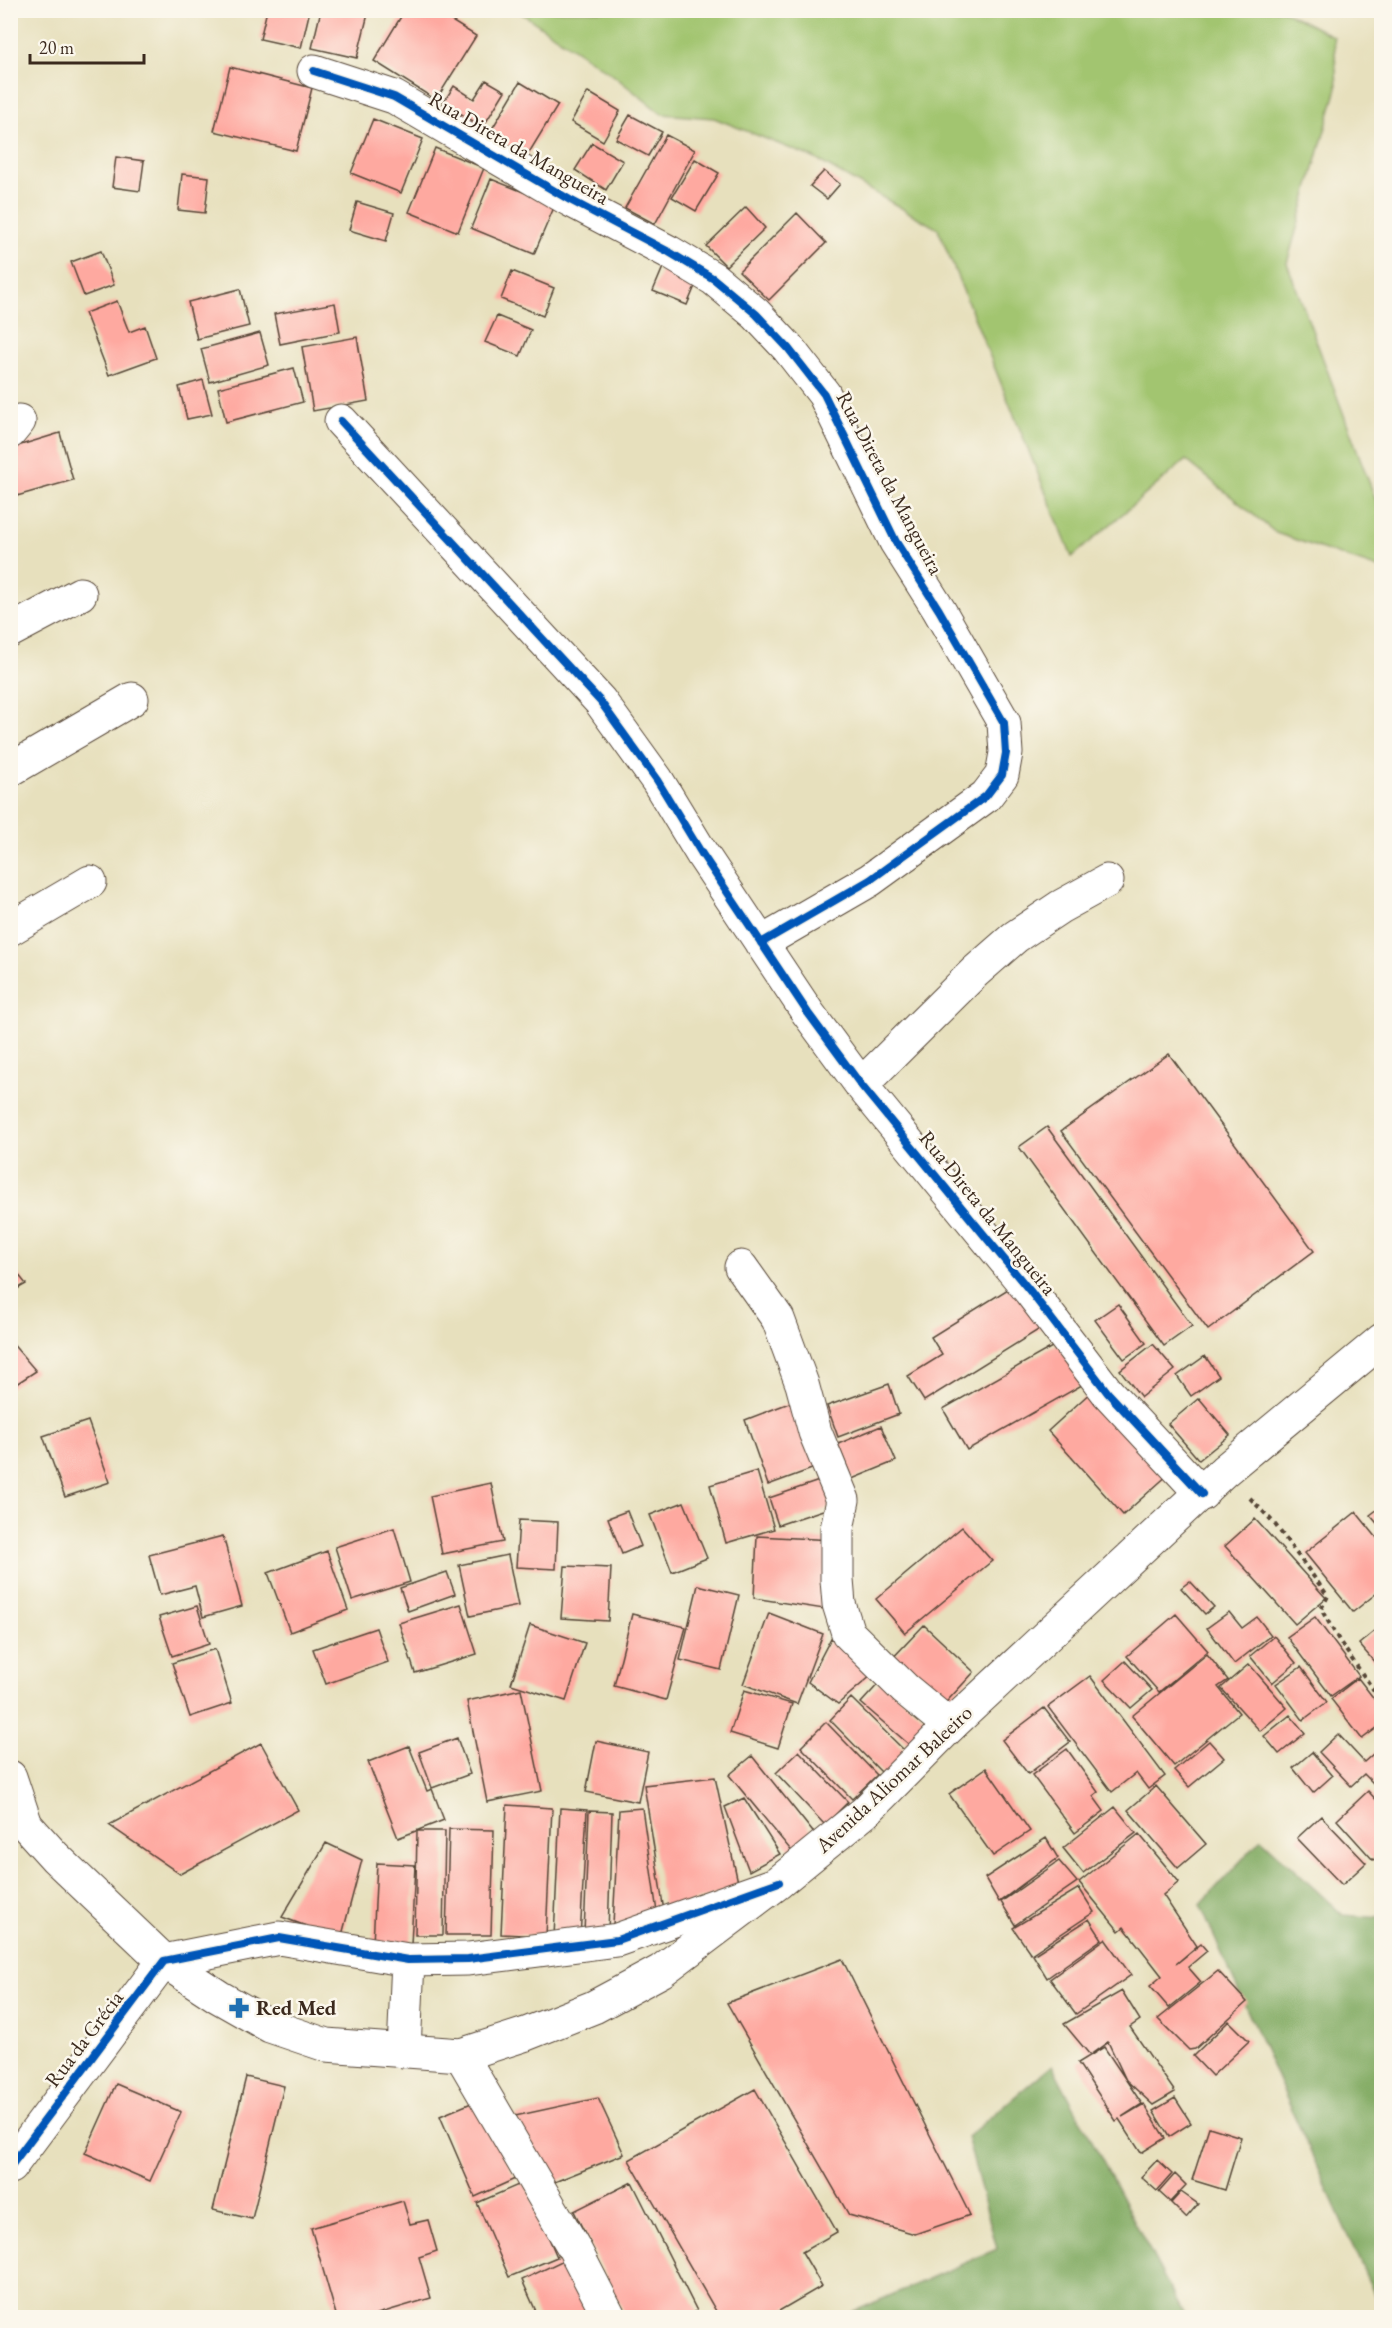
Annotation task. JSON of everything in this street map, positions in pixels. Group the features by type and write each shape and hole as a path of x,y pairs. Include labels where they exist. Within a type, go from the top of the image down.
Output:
{"street":[{"name":"Rua Direta da Mangueira","path":"314,71 394,98 570,200 669,252 714,279 756,314 788,348 824,394 896,542 939,610 1004,723 1006,753 1002,775 986,796 870,880 761,943"},
{"name":"Rua Direta da Mangueira","path":"341,421 600,700 657,780 702,854 808,1013 861,1085 1030,1292 1108,1393 1213,1483"},
{"path":"10,631 80,594"},
{"path":"10,770 132,699"},
{"path":"861,1085 975,972 1015,937 1060,907 1107,881"},
{"path":"10,929 90,882"},
{"path":"741,1267 778,1319 802,1384 815,1432 843,1500 837,1529 837,1580 839,1604 848,1632 905,1689 950,1726"},
{"name":"Avenida Aliomar Baleeiro","path":"18,1819 164,1961 219,1997 270,2026 326,2045 461,2055 526,2034 594,2007 661,1971 779,1882 865,1812 950,1726 1213,1483 1382,1341"},
{"path":"10,1777 18,1819"},
{"path":"164,1961 279,1938 408,1960 468,1959 617,1940 779,1882"},
{"path":"404,2051 408,1960"},
{"name":"Rua da Grécia","path":"10,2167 164,1961"},
{"path":"461,2055 574,2248 610,2318"}],"path":[{"path":"1213,1483 1274,1523 1308,1566 1328,1596 1321,1609 1382,1702"}],"green space":[{"path":"1282,10 1334,37 1337,88 1287,263 1381,514 1381,569 1276,533 1186,460 1072,557 938,229 814,158 714,118 662,114 613,75 518,11"},
{"path":"1261,1839 1343,1915 1381,1918 1381,2309 1200,1905"},
{"path":"1052,2065 1185,2317 841,2317 997,2249 967,2137"}],"building":[{"path":"267,10 310,10 301,48 260,39"},
{"path":"321,10 369,10 357,58 312,48"},
{"path":"405,10 434,10 476,36 436,100 374,61"},
{"path":"230,67 312,88 296,151 214,131"},
{"path":"486,80 505,91 483,127 443,103 454,86 474,99"},
{"path":"520,82 558,105 527,156 489,134"},
{"path":"588,92 620,111 603,141 571,122"},
{"path":"630,115 662,132 648,156 616,139"},
{"path":"373,119 423,139 401,193 351,173"},
{"path":"666,135 695,150 655,224 625,208"},
{"path":"592,143 623,161 606,190 575,170"},
{"path":"435,148 484,168 458,232 409,212"},
{"path":"116,157 144,161 140,191 112,187"},
{"path":"695,159 719,173 696,211 672,197"},
{"path":"824,171 840,184 827,199 810,186"},
{"path":"182,174 209,177 205,213 178,210"},
{"path":"491,179 555,205 534,254 471,228"},
{"path":"357,202 394,213 386,241 349,230"},
{"path":"746,207 765,228 726,266 706,246"},
{"path":"797,213 826,243 769,300 739,271"},
{"path":"101,251 114,285 84,296 71,262"},
{"path":"664,265 698,279 687,305 653,291"},
{"path":"512,271 554,288 543,316 501,299"},
{"path":"240,289 249,326 197,339 188,302"},
{"path":"117,301 129,332 145,326 156,358 109,375 85,313"},
{"path":"335,303 340,332 280,344 274,314"},
{"path":"497,316 531,330 520,356 485,342"},
{"path":"260,333 269,365 210,382 201,349"},
{"path":"357,337 368,401 313,411 302,347"},
{"path":"294,368 303,402 226,422 218,388"},
{"path":"203,380 212,414 187,419 179,387"},
{"path":"60,433 73,480 10,498 11,448"},
{"path":"1169,1054 1314,1251 1208,1330 1061,1131"},
{"path":"1047,1127 1192,1326 1164,1346 1019,1147"},
{"path":"10,1264 26,1284 10,1293"},
{"path":"1016,1284 1043,1327 924,1401 908,1376 942,1355 931,1337"},
{"path":"1118,1304 1146,1343 1124,1359 1095,1320"},
{"path":"10,1341 36,1371 10,1388"},
{"path":"1059,1343 1082,1385 967,1450 943,1409"},
{"path":"1153,1344 1175,1370 1141,1397 1120,1370"},
{"path":"1205,1356 1219,1376 1191,1396 1177,1376"},
{"path":"889,1384 899,1414 838,1437 827,1406"},
{"path":"1093,1390 1169,1474 1123,1515 1048,1431"},
{"path":"1199,1398 1230,1435 1199,1460 1168,1424"},
{"path":"797,1400 820,1466 768,1485 745,1420"},
{"path":"88,1421 110,1482 65,1497 43,1436"},
{"path":"881,1426 896,1461 852,1479 838,1444"},
{"path":"757,1471 774,1529 726,1543 710,1485"},
{"path":"825,1479 835,1506 778,1525 769,1498"},
{"path":"491,1483 503,1542 442,1554 430,1496"},
{"path":"684,1502 707,1558 672,1572 650,1515"},
{"path":"1382,1506 1382,1529 1370,1515"},
{"path":"627,1511 641,1546 622,1554 608,1518"},
{"path":"1356,1512 1382,1544 1382,1589 1353,1612 1305,1553"},
{"path":"1255,1519 1326,1598 1295,1624 1225,1546"},
{"path":"519,1520 558,1522 556,1569 516,1567"},
{"path":"962,1527 992,1561 905,1633 876,1599"},
{"path":"394,1528 410,1582 352,1600 335,1547"},
{"path":"223,1536 242,1606 203,1617 195,1586 160,1595 149,1555"},
{"path":"757,1536 833,1540 830,1610 754,1598"},
{"path":"327,1551 348,1610 290,1632 268,1573"},
{"path":"508,1555 518,1606 470,1616 459,1565"},
{"path":"565,1566 611,1568 608,1621 561,1618"},
{"path":"447,1572 455,1594 408,1611 400,1588"},
{"path":"1190,1581 1214,1607 1205,1614 1181,1588"},
{"path":"698,1585 739,1595 721,1670 680,1660"},
{"path":"461,1604 477,1654 415,1673 399,1623"},
{"path":"197,1606 209,1644 172,1656 159,1617"},
{"path":"1229,1612 1242,1628 1257,1617 1271,1635 1234,1664 1207,1628"},
{"path":"769,1613 823,1634 797,1704 743,1684"},
{"path":"632,1614 686,1627 666,1700 614,1686"},
{"path":"1176,1614 1208,1651 1159,1692 1127,1656"},
{"path":"1315,1617 1359,1676 1331,1696 1287,1637"},
{"path":"530,1625 585,1643 566,1701 511,1684"},
{"path":"924,1625 974,1672 937,1712 886,1665"},
{"path":"1382,1625 1382,1671 1359,1644"},
{"path":"376,1628 388,1662 326,1684 313,1649"},
{"path":"1274,1636 1296,1663 1272,1683 1250,1656"},
{"path":"831,1638 872,1675 838,1704 808,1682"},
{"path":"215,1649 232,1703 190,1717 172,1663"},
{"path":"1207,1654 1228,1680 1218,1687 1239,1713 1174,1766 1132,1716"},
{"path":"1125,1661 1152,1690 1131,1708 1104,1680"},
{"path":"1249,1664 1287,1708 1260,1731 1221,1688"},
{"path":"1301,1667 1327,1702 1303,1720 1276,1684"},
{"path":"1090,1676 1165,1776 1148,1789 1136,1773 1112,1792 1048,1707"},
{"path":"1358,1678 1382,1709 1382,1724 1362,1739 1331,1699"},
{"path":"881,1681 931,1724 912,1747 861,1703"},
{"path":"521,1689 542,1791 487,1802 467,1701"},
{"path":"744,1690 792,1704 778,1748 730,1733"},
{"path":"851,1698 908,1754 885,1776 830,1720"},
{"path":"1044,1708 1070,1742 1028,1774 1002,1740"},
{"path":"1290,1715 1305,1733 1279,1754 1264,1736"},
{"path":"826,1722 877,1775 852,1799 801,1747"},
{"path":"1338,1734 1364,1762 1382,1746 1382,1792 1364,1774 1351,1786 1319,1752"},
{"path":"457,1738 470,1774 432,1788 419,1752"},
{"path":"596,1741 648,1752 638,1802 586,1792"},
{"path":"1209,1741 1224,1758 1189,1787 1174,1770"},
{"path":"261,1743 298,1810 180,1874 109,1825"},
{"path":"409,1746 427,1791 432,1789 444,1820 398,1838 368,1762"},
{"path":"1067,1749 1098,1792 1093,1796 1104,1811 1075,1833 1032,1775"},
{"path":"799,1751 848,1802 825,1825 776,1773"},
{"path":"1312,1752 1332,1776 1313,1793 1293,1768"},
{"path":"752,1756 816,1836 794,1854 729,1775"},
{"path":"986,1768 1030,1831 993,1856 949,1794"},
{"path":"715,1777 739,1887 664,1911 644,1785"},
{"path":"1156,1786 1206,1844 1178,1868 1128,1810"},
{"path":"1368,1791 1382,1806 1382,1853 1373,1860 1337,1820"},
{"path":"744,1798 780,1854 749,1871 725,1807"},
{"path":"507,1805 552,1808 546,1936 501,1934"},
{"path":"1115,1807 1136,1833 1083,1873 1063,1848"},
{"path":"560,1808 587,1810 580,1939 554,1937"},
{"path":"642,1808 657,1912 613,1925 619,1810"},
{"path":"589,1811 612,1812 608,1933 584,1933"},
{"path":"1321,1816 1366,1863 1342,1885 1297,1838"},
{"path":"449,1829 494,1830 491,1935 446,1935"},
{"path":"417,1831 445,1831 443,1935 415,1935"},
{"path":"1139,1834 1179,1882 1163,1895 1197,1946 1176,1964 1201,1944 1207,1951 1188,1967 1201,1982 1169,2008 1150,1986 1162,1976 1124,1927 1119,1931 1079,1882"},
{"path":"1046,1838 1058,1858 999,1902 985,1878"},
{"path":"326,1843 362,1860 341,1939 282,1917"},
{"path":"1059,1861 1077,1882 1015,1925 1001,1902"},
{"path":"377,1863 415,1865 411,1945 373,1944"},
{"path":"1079,1888 1094,1912 1031,1954 1013,1928"},
{"path":"1089,1919 1102,1939 1047,1978 1033,1955"},
{"path":"1105,1939 1131,1975 1076,2014 1050,1979"},
{"path":"842,1959 970,2215 915,2234 849,2215 727,2003"},
{"path":"1218,1971 1247,2002 1195,2049 1189,2050 1158,2019"},
{"path":"1122,1991 1140,2020 1130,2027 1175,2092 1153,2105 1126,2080 1108,2042 1090,2055 1064,2024"},
{"path":"1229,2021 1249,2041 1212,2076 1193,2056"},
{"path":"1104,2047 1142,2104 1122,2117 1144,2104 1165,2138 1141,2153 1119,2119 1116,2121 1078,2063"},
{"path":"246,2077 284,2086 252,2219 213,2210"},
{"path":"116,2084 181,2112 150,2181 85,2153"},
{"path":"755,2089 837,2232 802,2252 822,2286 767,2318 720,2318 629,2160"},
{"path":"598,2098 624,2154 552,2183 515,2116"},
{"path":"1175,2098 1191,2123 1169,2137 1153,2111"},
{"path":"481,2099 515,2179 475,2197 440,2116"},
{"path":"1209,2127 1241,2137 1225,2190 1192,2180"},
{"path":"1157,2160 1172,2174 1157,2191 1141,2177"},
{"path":"1175,2174 1186,2185 1170,2202 1159,2192"},
{"path":"525,2182 557,2257 509,2277 477,2203"},
{"path":"632,2182 697,2311 683,2318 627,2318 574,2211"},
{"path":"1181,2192 1198,2204 1186,2218 1171,2203"},
{"path":"403,2201 410,2224 428,2220 437,2251 419,2257 431,2298 364,2318 337,2318 311,2228"},
{"path":"574,2255 604,2318 539,2318 522,2280"}],"cycle path":[{"path":"314,71 394,97 570,200 669,252 714,279 756,314 788,348 824,394 896,542 939,610 1004,723 1006,753 1002,775 986,796 870,880 761,943"},
{"path":"341,421 600,701 657,780 702,854 808,1013 861,1085 1030,1291 1108,1393 1202,1494"},
{"path":"10,2167 164,1961 279,1938 408,1960 468,1959 617,1940 779,1882"}],"place":[{"name":"Red Med","path":"239,2008"}]}
